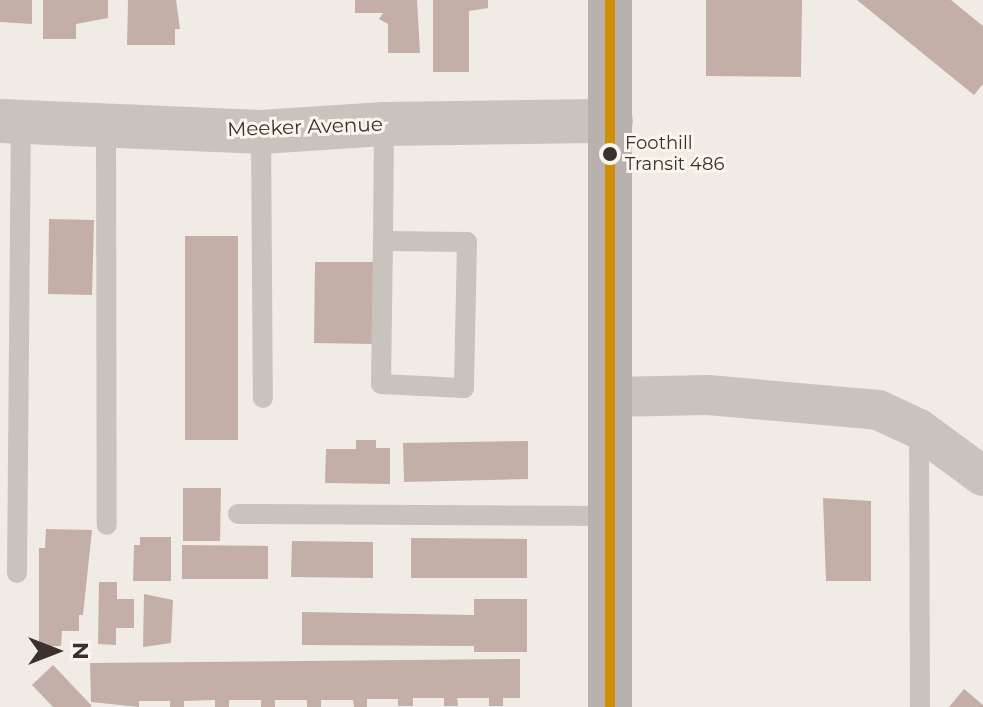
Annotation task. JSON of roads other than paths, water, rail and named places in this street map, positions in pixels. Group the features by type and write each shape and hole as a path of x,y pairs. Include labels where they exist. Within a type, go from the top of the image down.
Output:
{"main road":[{"path":"610,707 613,4"}],"street":[{"name":"Meeker Avenue","path":"10,121 106,122 261,132 384,124 611,121"},
{"path":"610,397 708,395 820,402 878,410 919,429 983,476"}],"lane":[{"path":"10,121 17,573"},
{"path":"106,122 107,525"},
{"path":"383,241 467,242 464,388 381,384 384,124"},
{"path":"261,132 263,398"},
{"path":"919,429 920,707"},
{"path":"238,514 610,516"}],"place":[{"name":"Foothill Transit 486","path":"610,154"}]}
